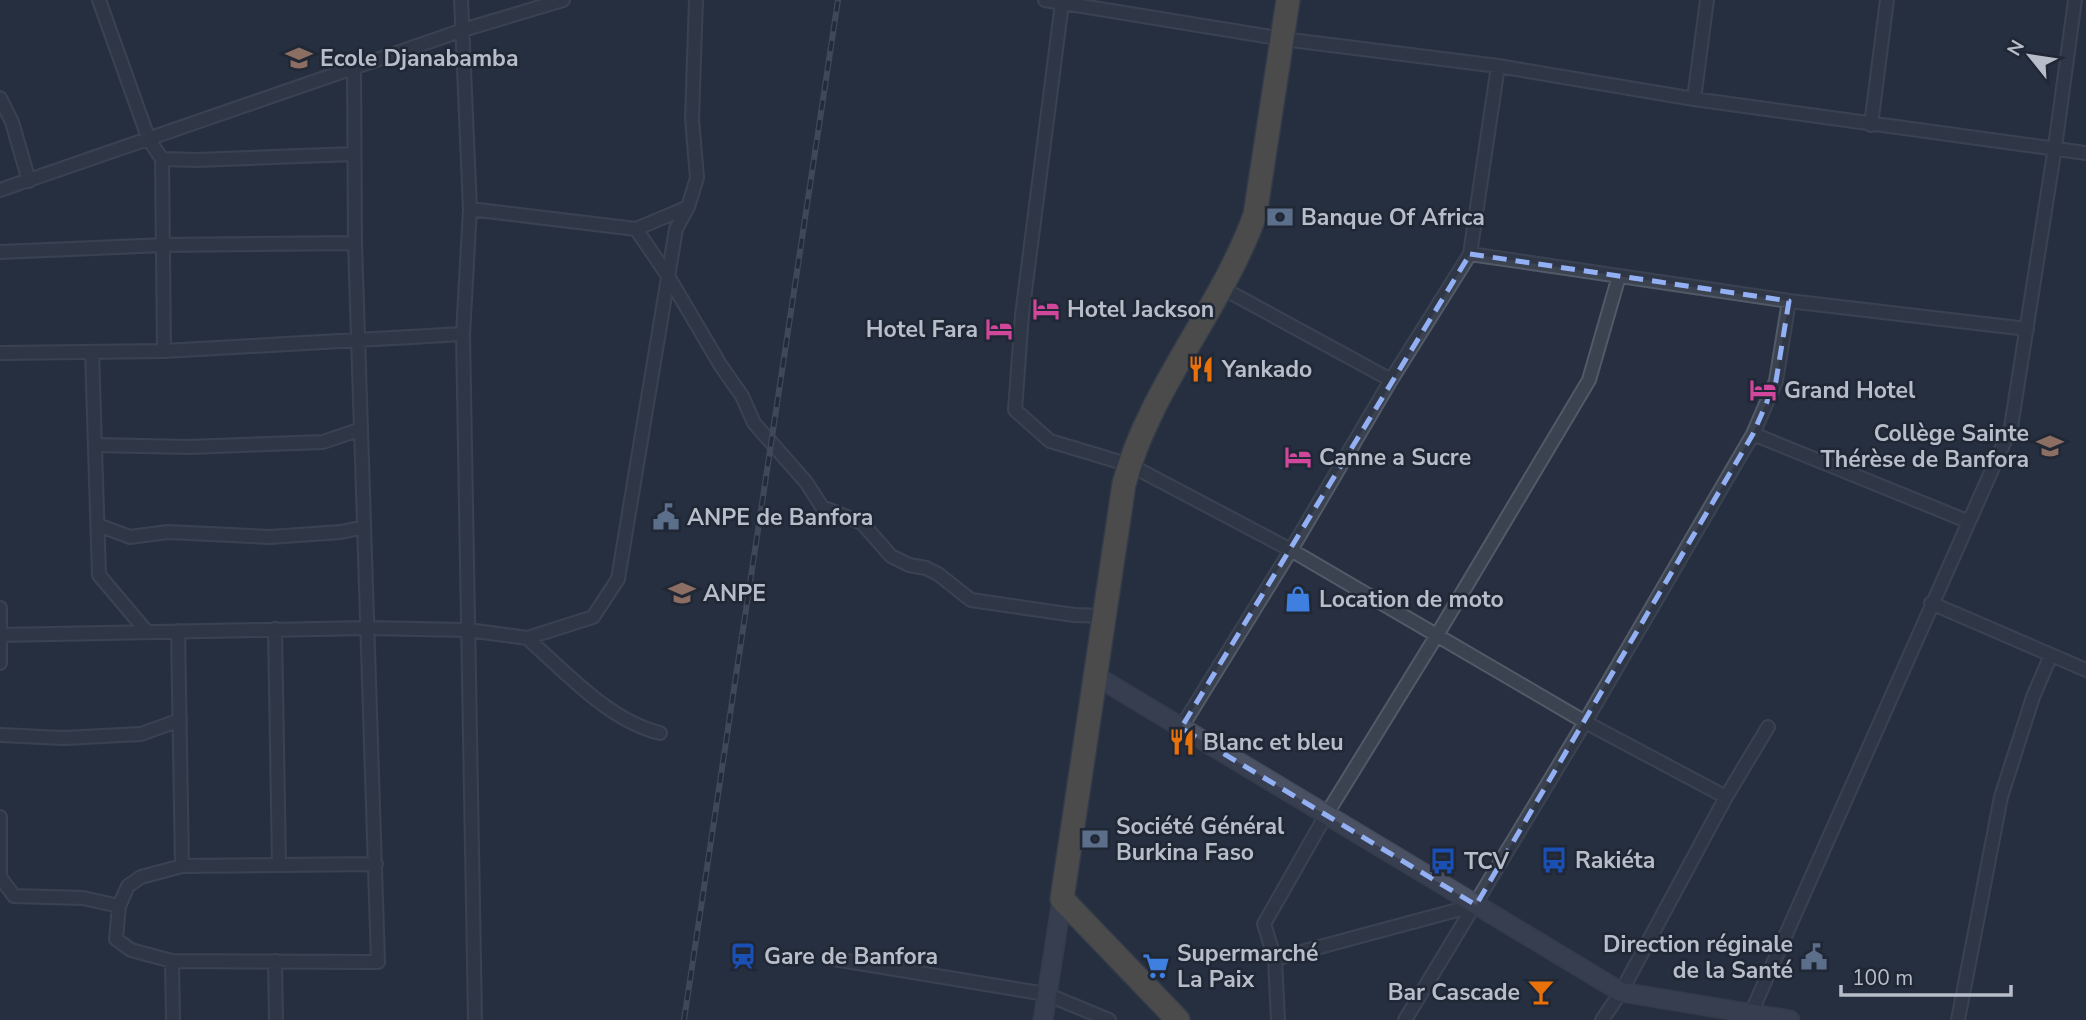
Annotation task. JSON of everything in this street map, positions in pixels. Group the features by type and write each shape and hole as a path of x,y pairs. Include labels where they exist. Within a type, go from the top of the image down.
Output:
{"highway":[{"path":"1178,1020 1062,899 1123,494 1130,465 1159,400 1223,288 1255,215 1288,0"}],"main road":[{"path":"1096,676 1621,992 1750,1016 1790,1020"},
{"path":"1043,1020 1062,899"}],"street":[{"path":"99,0 149,140 162,159 164,351"},
{"path":"461,0 470,208 464,334 475,1020"},
{"path":"0,190 463,30 563,0"},
{"path":"1,635 367,628 468,629 527,638 593,617 618,579 676,229 688,207 697,178 692,118 696,0"},
{"path":"1045,0 1283,39 1498,66 1694,99 2086,153"},
{"path":"1694,99 1707,0"},
{"path":"1871,125 1887,0"},
{"path":"1750,1016 1967,521 2011,427 2075,0"},
{"path":"1062,3 1022,315 1015,410 1050,441 1130,465 1291,550 1585,722 1726,797"},
{"path":"1181,728 1470,254 1498,66"},
{"path":"355,67 355,243 376,864 378,962 172,961 131,950 117,939 118,906 128,886 141,877 182,866 376,864"},
{"path":"0,98 12,122 29,181"},
{"path":"162,159 354,154"},
{"path":"470,208 636,229 688,207"},
{"path":"636,229 742,396 754,423 806,482 822,507 862,523 891,556 938,574 971,600 1073,615 1105,616"},
{"path":"0,252 164,245 355,243"},
{"path":"1470,254 1789,301 2027,329"},
{"path":"1278,1020 1275,959 1264,924 1326,815 1589,380 1619,276"},
{"path":"1223,288 1391,380"},
{"path":"1405,1020 1585,722 1753,434 1776,381 1789,301"},
{"path":"0,353 164,351 464,334"},
{"path":"92,352 99,575 147,632"},
{"path":"96,445 188,447 323,442 361,429"},
{"path":"1753,434 1967,521"},
{"path":"97,525 130,537 168,532 270,537 364,527"},
{"path":"1931,603 2086,670"},
{"path":"0,608 0,663"},
{"path":"275,629 279,864"},
{"path":"178,631 182,866"},
{"path":"527,638 617,715 635,725 660,733"},
{"path":"1958,1020 2001,796 2033,698 2051,655"},
{"path":"0,735 64,738 141,734 180,720"},
{"path":"1602,1020 1621,992 1726,797 1768,727"},
{"path":"0,817 0,877 14,896 83,898 118,906"},
{"path":"1275,959 1476,905"},
{"path":"828,958 1046,994 1109,1020"},
{"path":"172,961 173,1020"},
{"path":"275,961 276,1020"}],"highlighted area":[{"path":"1470,254 1789,301 1776,381 1753,434 1476,905 1181,728"}],"railway":[{"path":"684,1020 838,0"}],"place":[{"name":"Ecole Djanabamba","path":"299,58"},
{"name":"Banque Of Africa","path":"1280,217"},
{"name":"Hotel Jackson","path":"1046,309"},
{"name":"Hotel Fara","path":"999,329"},
{"name":"Yankado","path":"1201,369"},
{"name":"Grand Hotel","path":"1763,390"},
{"name":"Collège Sainte Thérèse de Banfora","path":"2050,446"},
{"name":"Canne a Sucre","path":"1298,457"},
{"name":"ANPE de Banfora","path":"666,517"},
{"name":"ANPE","path":"682,593"},
{"name":"Location de moto","path":"1298,599"},
{"name":"Blanc et bleu","path":"1182,742"},
{"name":"Société Général Burkina Faso","path":"1095,839"},
{"name":"Rakiéta","path":"1554,860"},
{"name":"TCV","path":"1443,861"},
{"name":"Gare de Banfora","path":"743,956"},
{"name":"Direction réginale de la Santé","path":"1814,957"},
{"name":"Supermarché La Paix","path":"1156,966"},
{"name":"Bar Cascade","path":"1541,992"}]}
